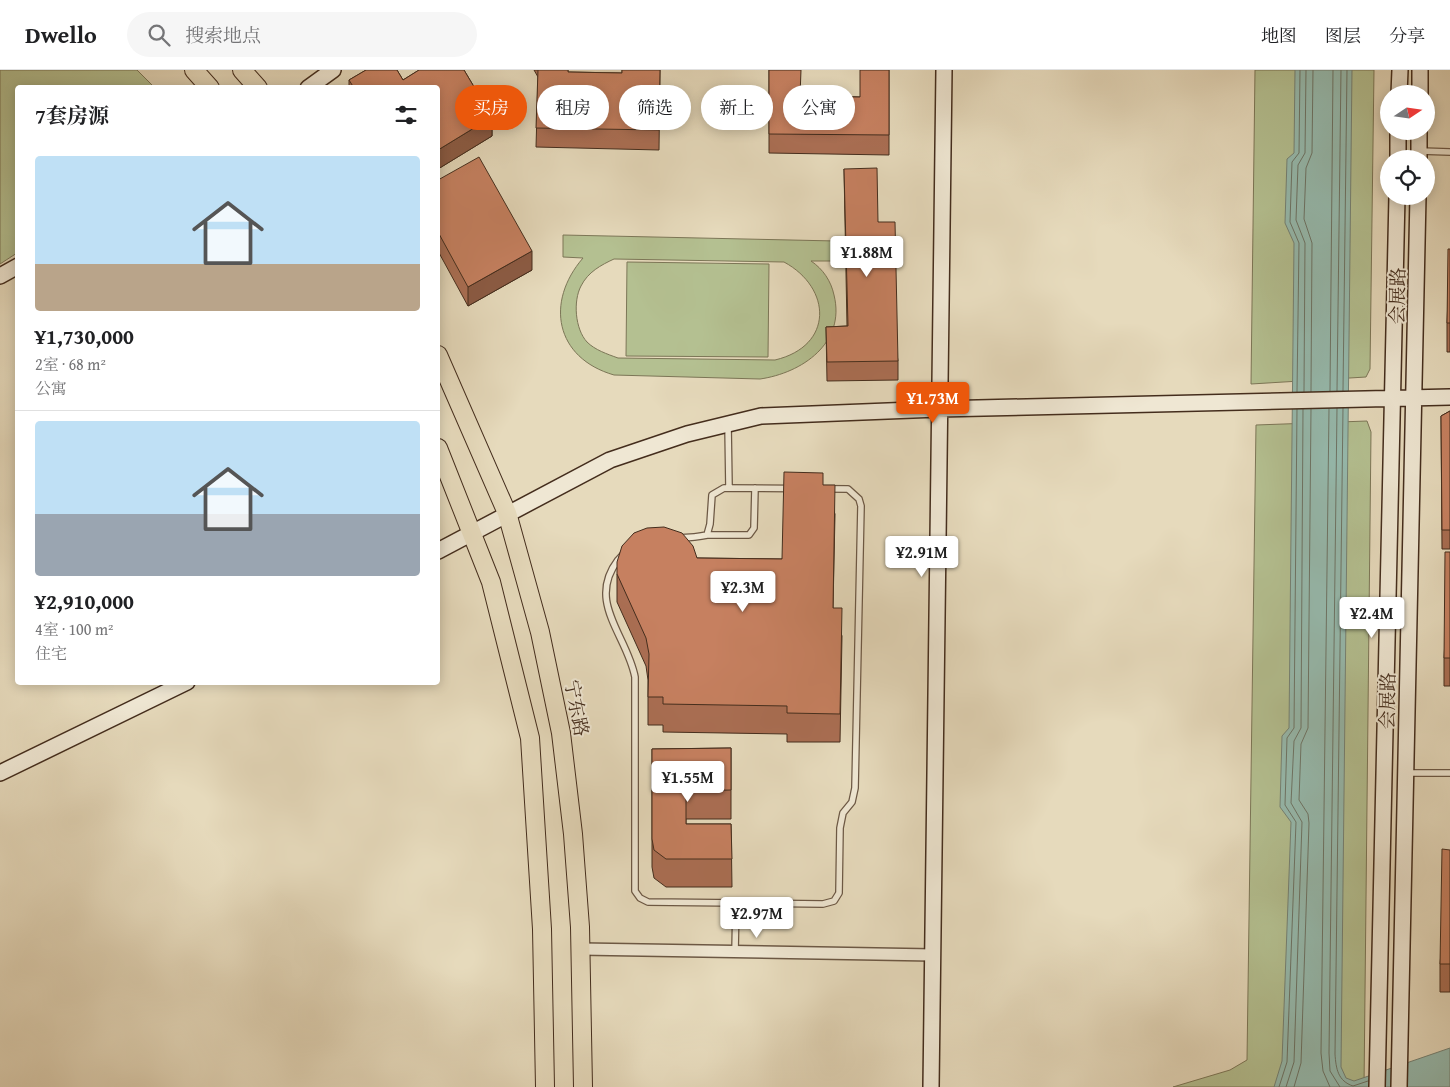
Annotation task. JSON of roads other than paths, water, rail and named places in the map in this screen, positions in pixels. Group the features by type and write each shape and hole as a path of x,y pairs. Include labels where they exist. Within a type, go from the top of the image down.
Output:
{"main road":[{"path":"194,70 207,85"},
{"path":"242,70 255,85"},
{"name":"宁东路","path":"440,360 507,514 540,632 561,733 573,834 581,950 583,1087"},
{"path":"440,453 491,582 530,738 542,920 545,1087"}],"street":[{"path":"312,85 333,70"},
{"path":"931,1087 938,409 944,70"},
{"path":"1399,85 1400,70"},
{"path":"1420,70 1420,85"},
{"name":"会展路","path":"1377,1085 1397,205"},
{"name":"会展路","path":"1398,1087 1418,205"},
{"path":"0,276 15,268"},
{"path":"440,550 610,460 687,434 761,416 938,409 1450,397"},
{"path":"0,773 181,685"},
{"path":"581,950 932,955"}],"lane":[{"path":"1435,153 1450,152"},
{"path":"728,424 729,488"},
{"path":"707,535 710,524 712,495 724,488 755,488 848,489 860,499 855,788 852,802 843,813 840,828 839,893 834,901 823,904 648,902 640,898 635,891 635,677 632,660 612,622 605,599 605,583 610,570 623,554 640,542 666,537 697,538 707,535 749,535 754,528 755,488"},
{"path":"1406,773 1450,773"},
{"path":"735,952 736,903"}],"water":[{"path":"1295,70 1352,70 1341,1067 1346,1078 1354,1081 1450,1048 1450,1087 1274,1087 1282,1061 1291,822 1280,807 1282,736 1289,728 1294,243 1285,223 1287,159 1294,153"}]}
